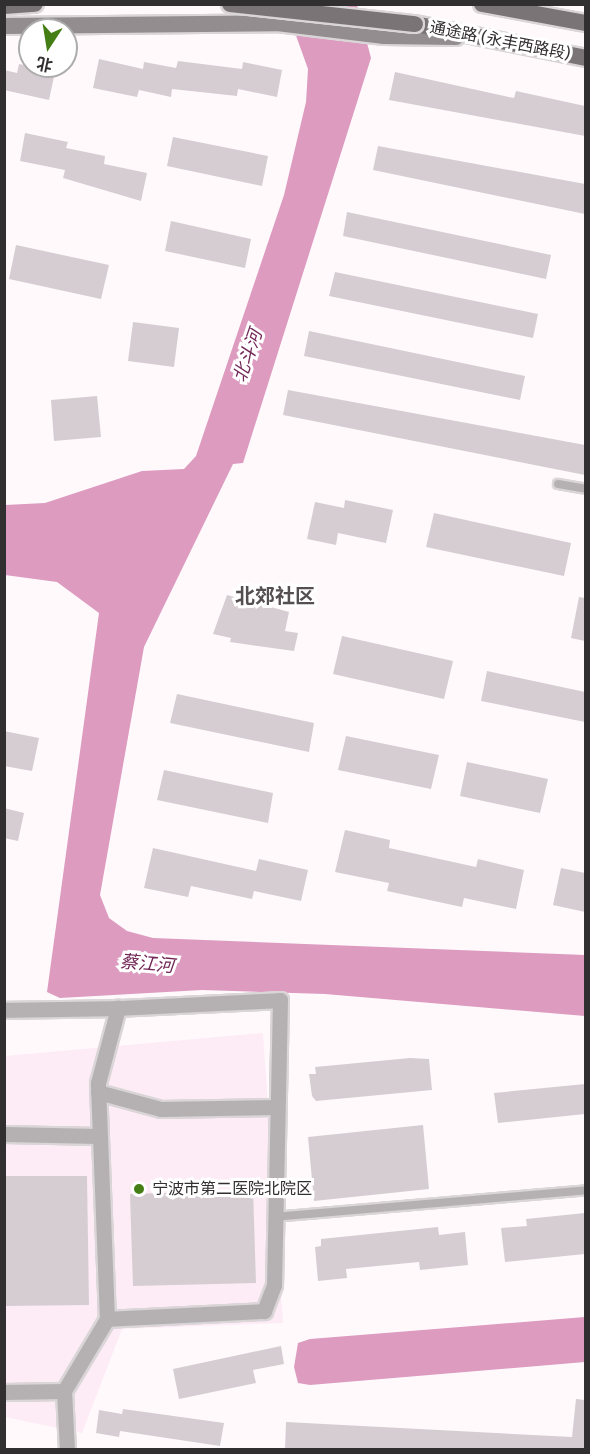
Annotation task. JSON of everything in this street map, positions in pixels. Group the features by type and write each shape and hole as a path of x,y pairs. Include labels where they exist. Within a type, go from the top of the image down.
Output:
{"main road":[{"path":"4,6 35,4"},
{"name":"通途路 (永丰西路段)","path":"230,4 416,24 585,58"},
{"name":"通途路 (永丰西路段)","path":"482,4 585,23"},
{"path":"522,4 555,17"},
{"path":"4,26 277,23 384,36 473,37"}],"street":[{"path":"4,1011 280,1000 275,1107 274,1285 264,1311 107,1319"},
{"path":"67,1449 64,1391 107,1319 98,1092 118,1008"},
{"path":"98,1092 161,1109 275,1107"},
{"path":"4,1134 98,1136"},
{"path":"4,1392 64,1391"}],"lane":[{"path":"558,484 585,489"},
{"path":"274,1217 585,1190"}],"shaded area":[{"name":"宁波市第二医院北院区","path":"263,1033 283,1323 122,1329 82,1433 5,1417 5,1056"}],"water":[{"path":"285,5 357,5 371,58 243,463 233,464 144,647 100,895 109,918 127,931 153,938 585,955 585,1016 325,994 202,990 60,998 47,992 99,613 57,582 5,575 5,505 45,503 142,471 184,469 196,456 284,195 306,102 308,69"},
{"path":"585,1317 585,1362 310,1385 298,1383 294,1367 298,1343 310,1339"}],"building":[{"path":"99,59 143,69 144,62 176,68 178,61 242,69 243,62 282,70 277,97 238,89 237,96 172,89 171,97 139,90 137,97 93,88"},
{"path":"18,68 18,78 54,78 49,100 4,90 4,70 17,73"},
{"path":"395,72 514,98 516,91 585,106 585,136 389,100"},
{"path":"25,133 68,142 66,148 105,156 104,164 147,173 141,201 63,178 65,170 20,161"},
{"path":"173,137 268,156 262,186 167,166"},
{"path":"378,146 585,184 585,214 373,170"},
{"path":"347,212 551,255 546,279 343,236"},
{"path":"171,221 251,239 245,268 165,251"},
{"path":"16,245 109,265 101,299 9,279"},
{"path":"335,272 538,314 533,338 329,296"},
{"path":"133,322 179,328 174,367 128,361"},
{"path":"309,331 525,376 520,400 304,356"},
{"path":"288,390 585,445 585,475 283,415"},
{"path":"97,396 101,437 54,441 51,400"},
{"path":"345,500 393,510 386,543 338,533 336,545 307,539 315,502 344,508"},
{"path":"434,513 571,543 564,576 426,547"},
{"path":"227,595 289,612 285,631 298,633 294,651 230,642 231,638 213,634"},
{"path":"579,597 585,598 585,641 571,638"},
{"path":"342,636 453,661 444,699 333,674"},
{"path":"487,671 585,692 585,722 481,701"},
{"path":"177,694 314,723 309,752 170,723"},
{"path":"4,731 39,738 32,771 4,766"},
{"path":"346,736 439,755 431,789 338,770"},
{"path":"467,762 548,779 540,813 460,796"},
{"path":"164,770 273,793 268,823 157,800"},
{"path":"4,808 24,813 18,841 4,838"},
{"path":"345,830 390,840 389,848 476,867 478,859 524,870 516,909 464,898 462,907 387,891 389,883 335,872"},
{"path":"153,848 256,871 259,859 308,870 301,901 254,891 252,899 191,886 188,897 144,888"},
{"path":"561,868 585,873 585,912 553,905"},
{"path":"410,1058 429,1059 432,1090 316,1101 312,1096 309,1074 316,1074 315,1067"},
{"path":"585,1084 585,1114 498,1123 494,1093"},
{"path":"423,1125 429,1189 314,1201 308,1137"},
{"path":"4,1176 87,1176 89,1305 4,1306"},
{"path":"253,1190 256,1283 133,1286 130,1194"},
{"path":"585,1213 585,1254 505,1262 501,1228 527,1226 526,1219"},
{"path":"438,1227 439,1235 465,1232 468,1265 420,1270 419,1262 346,1269 347,1278 318,1281 315,1247 321,1246 321,1239"},
{"path":"281,1346 284,1364 253,1370 256,1383 179,1399 173,1369"},
{"path":"576,1399 585,1400 585,1449 285,1449 286,1422 572,1437"},
{"path":"123,1409 224,1423 220,1446 120,1431 119,1437 96,1433 99,1410 122,1414"}],"place":[{"name":"宁波市第二医院北院区","path":"139,1189"}],"district":[{"name":"北郊社区","path":"275,596"}],"water label":[{"name":"北斗河","path":"248,356"},
{"name":"蔡江河","path":"147,964"}]}
